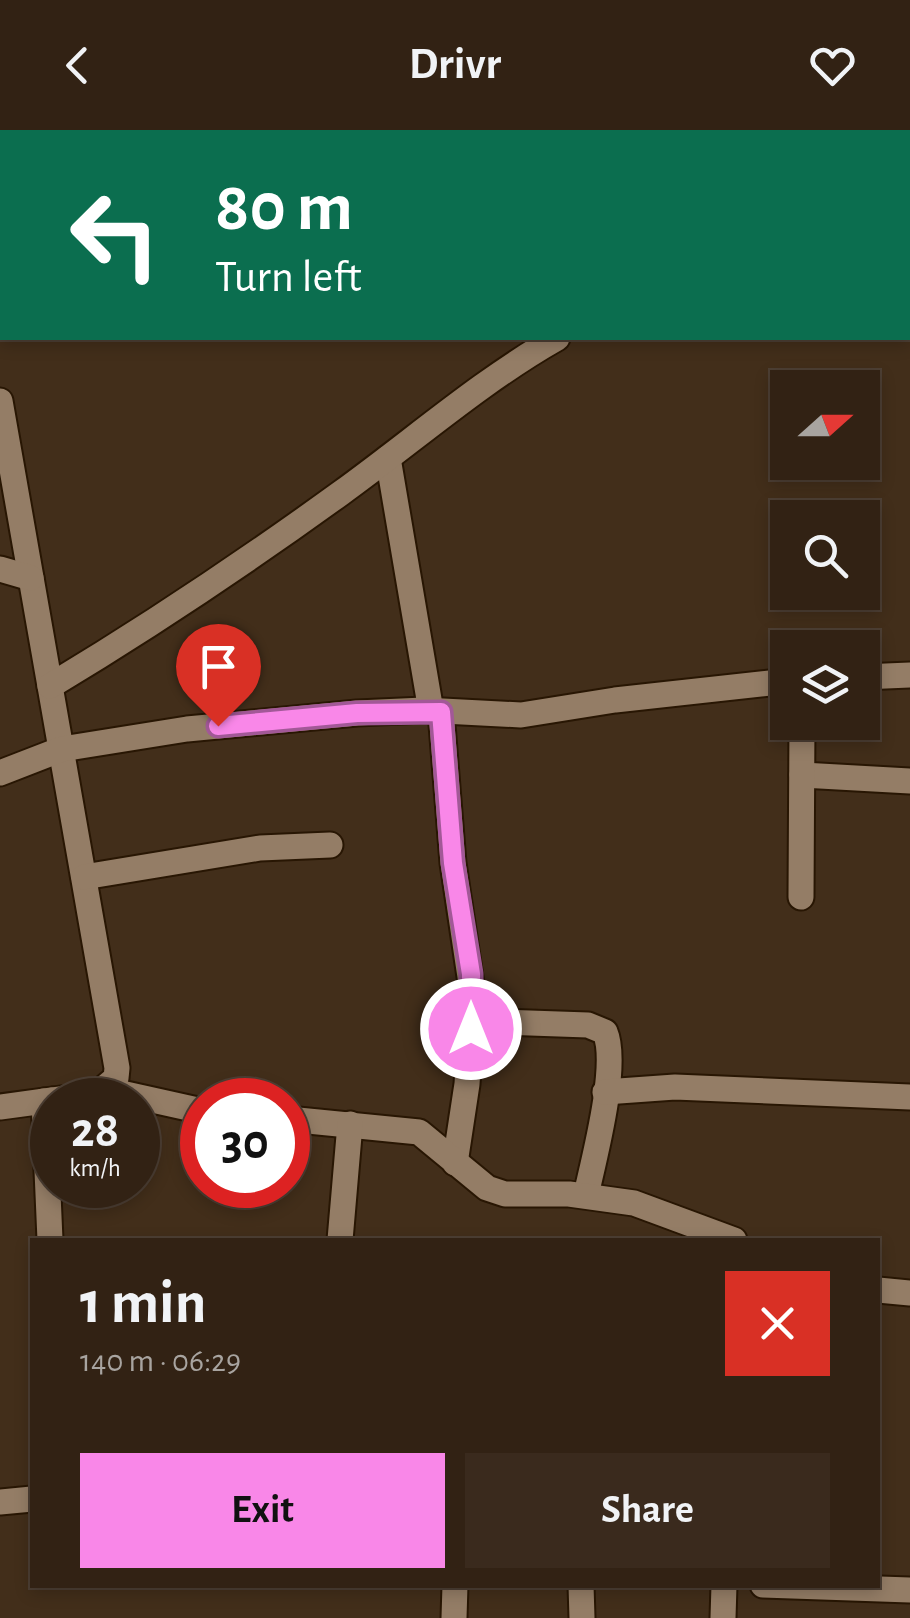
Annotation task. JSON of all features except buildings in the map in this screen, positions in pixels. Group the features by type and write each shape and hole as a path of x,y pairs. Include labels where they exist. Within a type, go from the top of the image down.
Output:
{"street":[{"path":"50,686 185,602 488,382 554,340"},
{"path":"0,401 116,1078"},
{"path":"388,458 436,711 472,982 467,1084 455,1163"},
{"path":"0,569 31,578"},
{"path":"880,676 910,675"},
{"path":"0,773 62,750 242,724 357,713 521,715 615,700 770,684"},
{"path":"801,896 802,740"},
{"path":"802,775 910,781"},
{"path":"84,877 260,848 330,845"},
{"path":"472,1020 599,1028 608,1040 606,1092 586,1196"},
{"path":"606,1092 675,1087 910,1097"},
{"path":"0,1107 30,1103"},
{"path":"310,1121 419,1132 487,1188 505,1194 586,1196 668,1213 729,1238"},
{"path":"340,1238 350,1124"},
{"path":"50,1208 50,1238"},
{"path":"880,1290 910,1293"},
{"path":"0,1502 30,1499"},
{"path":"454,1588 454,1618"},
{"path":"582,1588 582,1618"},
{"path":"723,1618 724,1588"},
{"path":"851,1588 910,1590"}],"route":[{"path":"218,726 357,713 441,712 453,863 471,974 471,1029"}]}
